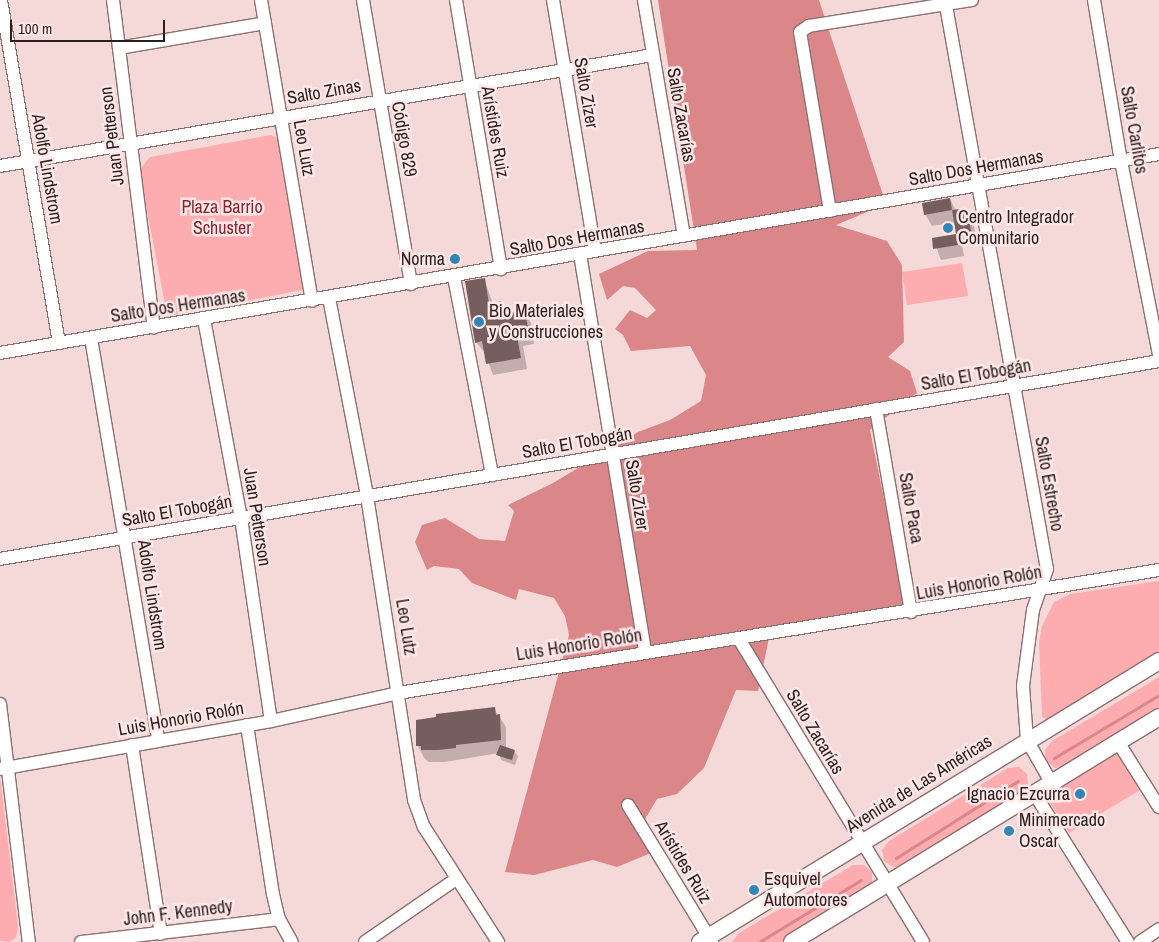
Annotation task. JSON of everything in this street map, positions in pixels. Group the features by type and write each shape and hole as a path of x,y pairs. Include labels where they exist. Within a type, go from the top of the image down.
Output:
{"main road":[{"name":"Avenida de Las Américas","path":"707,940 1027,740 1159,661"},
{"path":"792,942 1159,717"}],"street":[{"name":"Adolfo Lindstrom","path":"1,0 59,343"},
{"name":"Juan Petterson","path":"113,0 154,327"},
{"name":"Leo Lutz","path":"261,0 312,302"},
{"name":"Código 829","path":"363,0 411,284"},
{"name":"Arístides Ruiz","path":"456,0 501,269"},
{"name":"Salto Zizer","path":"552,0 595,251"},
{"name":"Salto Zacarías","path":"644,0 684,236"},
{"path":"830,211 800,32 809,26 946,2 972,0"},
{"name":"Salto Carlitos","path":"1094,0 1121,161 1159,354"},
{"name":"Salto Estrecho","path":"946,2 1047,569 1040,590 1024,662 1023,686 1027,740 1051,782"},
{"path":"119,48 265,23"},
{"name":"Salto Zinas","path":"0,166 130,142 653,55"},
{"name":"Salto Dos Hermanas","path":"0,353 312,302 595,251 1159,154"},
{"name":"Salto Zizer","path":"580,254 645,652"},
{"path":"454,277 492,475"},
{"name":"Leo Lutz","path":"329,298 367,496 414,800 424,826 456,879 498,942"},
{"name":"Juan Petterson","path":"204,319 240,518 271,721"},
{"name":"Adolfo Lindstrom","path":"91,338 158,740"},
{"name":"Salto El Tobogán","path":"0,559 1159,361"},
{"name":"Salto Paca","path":"876,409 910,612"},
{"name":"Luis Honorio Rolón","path":"4,769 271,721 398,693 645,652 910,612 1159,570"},
{"name":"Salto Zacarías","path":"739,639 923,942"},
{"path":"0,704 4,769 29,942"},
{"path":"247,725 273,894 280,919 292,942"},
{"path":"1118,742 1159,807"},
{"path":"132,745 161,934"},
{"path":"1034,793 1128,942"},
{"name":"Arístides Ruiz","path":"628,805 707,940"},
{"path":"365,942 456,879"},
{"name":"John F. Kennedy","path":"82,942 280,919"},
{"path":"1140,942 1159,930"}],"green space":[{"name":"Plaza Barrio Schuster","path":"271,135 282,140 307,279 302,290 174,315 166,309 139,170 150,157"},
{"path":"962,263 968,296 907,305 902,272"},
{"path":"1159,581 1159,653 1048,720 1042,717 1039,642 1042,626 1054,602 1070,594"},
{"path":"1159,677 1159,710 1066,766 1055,768 1046,761 1045,750 1052,741"},
{"path":"1116,749 1140,790 1069,833 1044,793"},
{"path":"1019,767 1027,774 1028,785 1020,793 904,866 893,867 884,861 882,850 889,841 1008,768"},
{"path":"0,777 18,926 16,938 9,942 0,941"},
{"path":"853,865 864,865 872,872 872,883 865,891 781,942 732,942 739,933"}],"shaded area":[{"path":"658,0 819,0 886,204 836,225 887,241 902,265 904,342 888,357 910,371 917,393 870,430 907,612 769,638 758,691 736,690 704,768 677,794 657,799 644,821 651,853 617,867 593,860 534,875 505,872 569,635 565,616 554,598 519,589 516,600 472,583 459,569 434,566 427,570 415,542 422,525 445,518 479,539 505,541 514,511 508,505 553,483 638,432 670,420 701,401 706,375 690,346 631,351 623,335 615,329 630,310 647,318 656,310 635,288 623,286 607,300 599,274 648,251 697,250"}],"building":[{"path":"950,198 952,210 924,215 922,203"},
{"path":"967,208 971,231 956,234 952,210"},
{"path":"956,234 958,245 933,249 932,238"},
{"path":"485,278 489,304 501,301 503,314 525,311 529,334 517,336 521,358 486,364 482,341 475,343 465,281"},
{"path":"495,707 496,715 500,714 501,740 456,745 456,748 438,750 421,750 421,746 416,746 416,720 436,717 436,714"},
{"path":"500,745 515,750 512,760 496,755"}],"waterway":[{"path":"1054,758 1159,695"},
{"path":"896,858 1018,781"},
{"path":"759,942 861,880"}],"place":[{"name":"Centro Integrador Comunitario","path":"948,228"},
{"name":"Norma","path":"455,259"},
{"name":"Bio Materiales y Construcciones","path":"479,322"},
{"name":"Ignacio Ezcurra","path":"1080,794"},
{"name":"Minimercado Oscar","path":"1009,831"},
{"name":"Esquivel Automotores","path":"754,890"}]}
